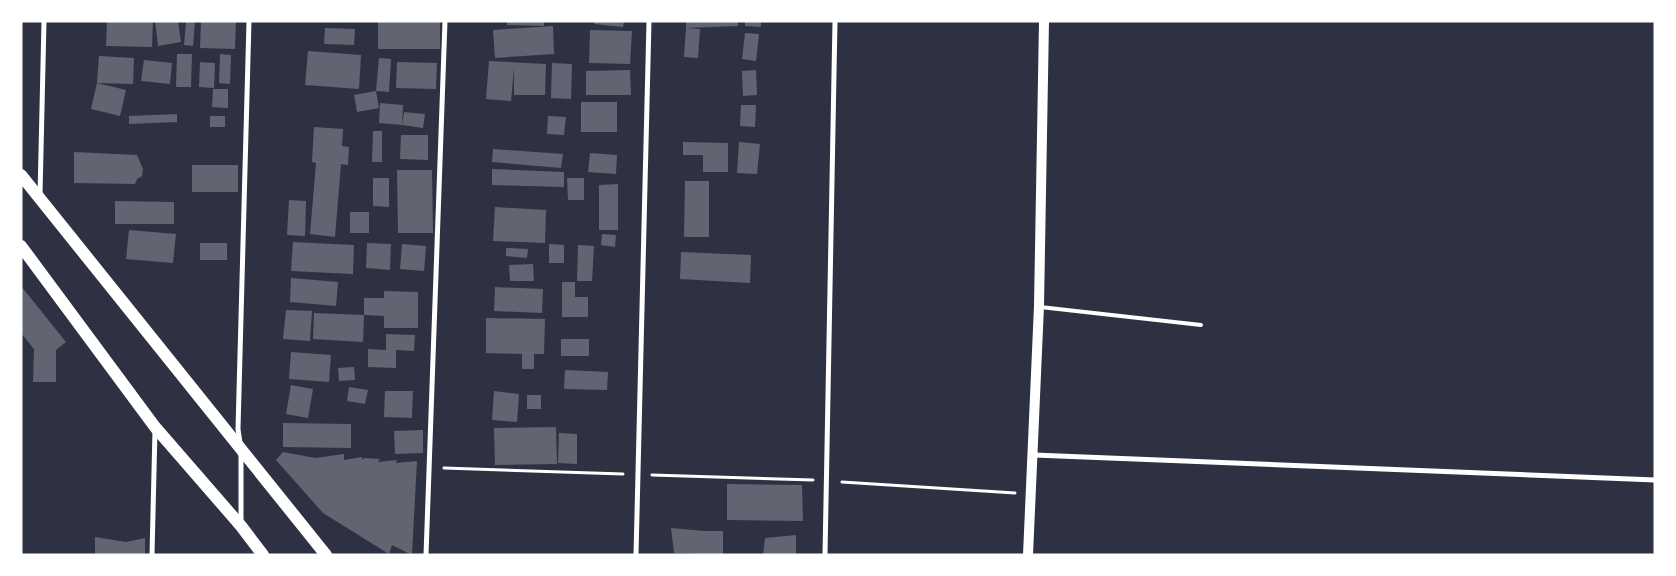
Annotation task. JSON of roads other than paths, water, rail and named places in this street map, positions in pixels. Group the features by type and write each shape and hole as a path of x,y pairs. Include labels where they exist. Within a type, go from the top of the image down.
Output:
{"main road":[{"path":"1028,555 1030,494 1034,455 1039,306 1044,21"},
{"path":"21,175 326,555"},
{"path":"21,246 155,427 241,526 263,555"}],"street":[{"path":"40,198 44,21"},
{"path":"241,526 241,447 238,430 250,21"},
{"path":"426,555 445,21"},
{"path":"636,555 649,21"},
{"path":"825,555 835,21"},
{"path":"152,555 155,427"},
{"path":"1034,455 1655,480"}],"lane":[{"path":"1039,306 1202,325"}]}
